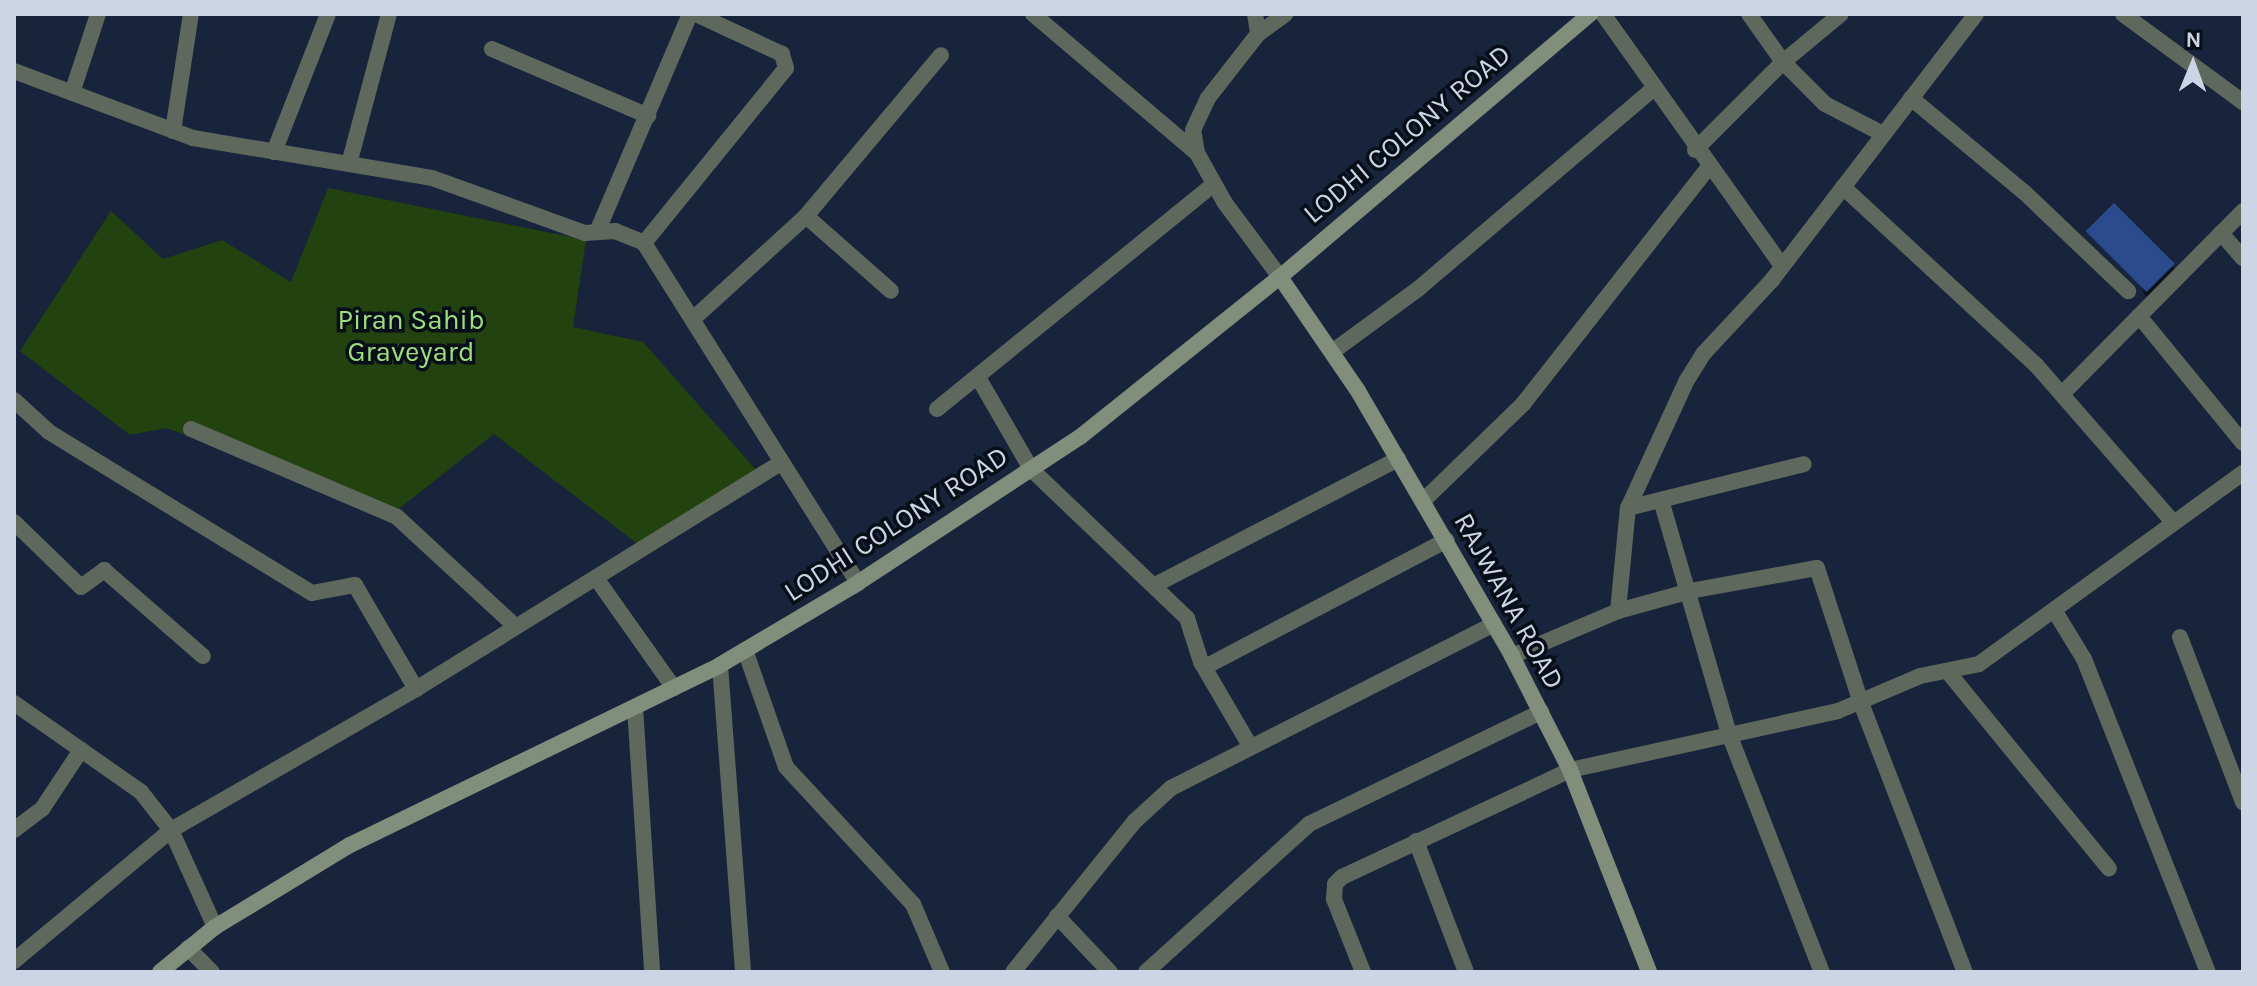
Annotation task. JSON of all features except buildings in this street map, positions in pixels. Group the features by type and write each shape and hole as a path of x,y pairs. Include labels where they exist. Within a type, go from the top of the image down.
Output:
{"main road":[{"name":"LODHI COLONY ROAD","path":"160,972 215,927 350,845 720,665 858,583 1080,437 1280,277 1590,14"},
{"name":"RAJWANA ROAD","path":"1280,277 1332,352 1398,459 1512,656 1570,770 1649,972"}],"street":[{"path":"72,93 98,14"},
{"path":"173,131 191,14"},
{"path":"274,152 328,14"},
{"path":"349,164 389,14"},
{"path":"597,232 693,14 782,54 786,68 644,243"},
{"path":"1033,14 1197,153"},
{"path":"1255,14 1258,34"},
{"path":"1280,277 1214,184 1197,153 1193,130 1208,98 1258,34 1286,14"},
{"path":"1603,14 1695,150 1782,266"},
{"path":"1749,14 1783,62 1825,104 1883,134"},
{"path":"1695,150 1783,62 1841,14"},
{"path":"1618,611 1628,508 1687,380 1782,266 1976,14"},
{"path":"2123,14 2243,101"},
{"path":"492,49 648,116"},
{"path":"693,319 806,216 941,55"},
{"path":"14,71 173,131 274,152 432,178 585,233 615,231 644,243 858,583"},
{"path":"1332,352 1418,289 1653,89"},
{"path":"1911,98 2024,192 2128,291"},
{"path":"1423,501 1523,404 1708,168"},
{"path":"937,409 979,379 1214,184"},
{"path":"1843,187 2063,393 2173,522"},
{"path":"2063,393 2243,211"},
{"path":"806,216 891,291"},
{"path":"2221,233 2243,258"},
{"path":"2139,316 2243,443"},
{"path":"979,379 1031,469 1187,618 1205,667 1249,744"},
{"path":"14,400 49,432 312,593 355,585 416,689"},
{"path":"191,429 397,517 516,627"},
{"path":"1155,585 1398,459"},
{"path":"14,961 171,830 416,689 781,463"},
{"path":"1628,508 1804,464"},
{"path":"1363,972 1334,899 1335,884 1416,841 1570,770 1861,703 1904,681 1979,664 2243,473"},
{"path":"1661,500 1690,591 1729,734 1822,972"},
{"path":"14,522 81,587 104,570 203,656"},
{"path":"1205,667 1447,540"},
{"path":"1512,656 1618,611 1690,591 1817,568 1861,703 1965,972"},
{"path":"596,578 674,688"},
{"path":"2054,610 2084,659 2208,972"},
{"path":"1013,972 1156,800 1193,773 1494,624"},
{"path":"2180,637 2243,802"},
{"path":"745,650 786,767 905,895 942,972"},
{"path":"720,665 743,972"},
{"path":"1948,672 2109,869"},
{"path":"14,703 141,792 171,830 215,927"},
{"path":"635,707 652,972"},
{"path":"1146,972 1309,824 1541,712"},
{"path":"14,830 42,809 81,750"},
{"path":"1416,841 1466,972"},
{"path":"1057,916 1110,972"},
{"path":"188,948 212,972"}],"green space":[{"name":"Piran Sahib Graveyard","path":"328,188 586,240 573,327 643,342 758,472 639,545 494,434 396,511 166,428 130,435 20,351 111,211 163,259 222,240 291,282"}]}
